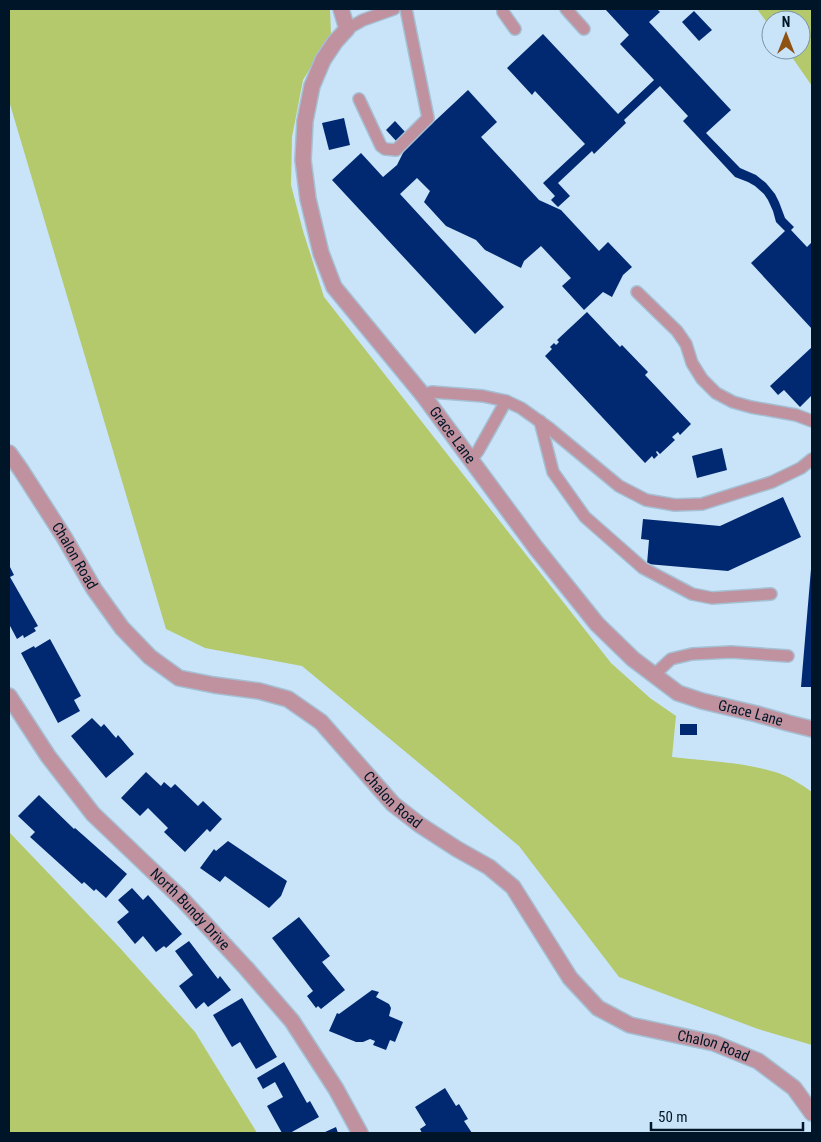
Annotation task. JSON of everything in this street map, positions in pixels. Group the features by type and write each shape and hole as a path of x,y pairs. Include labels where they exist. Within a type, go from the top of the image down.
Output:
{"street":[{"path":"341,9 347,29"},
{"name":"Grace Lane","path":"347,29 335,42 323,60 312,86 305,121 303,160 308,199 321,253 334,287 423,395 536,548 597,624 633,659 678,693 812,729"},
{"name":"Chalon Road","path":"9,454 22,470 94,589 122,628 150,658 179,678 214,685 259,690 288,699 321,722 392,804 420,825 489,867 513,887 570,978 598,1008 630,1025 714,1043 758,1061 794,1088 812,1113"},
{"name":"North Bundy Drive","path":"9,696 48,756 93,814 182,899 292,1021 336,1089 360,1133"}],"lane":[{"path":"347,29 363,20 394,9"},
{"path":"359,99 381,146 385,149 396,150 428,118 406,9"},
{"path":"503,9 503,12 515,29"},
{"path":"566,9 584,29"},
{"path":"637,292 677,331 686,344 692,363 702,379 716,393 733,402 796,415 812,421"},
{"path":"423,395 432,392 483,396 521,408 550,428 619,486 646,500 675,505 702,504 772,482 801,468 812,459"},
{"path":"471,460 506,402"},
{"path":"540,421 552,472 584,518 643,568 692,594 712,598 771,594"},
{"path":"654,675 671,659 692,654 731,652 788,656"}],"green space":[{"path":"9,9 330,9 331,34 303,80 292,137 291,185 324,297 611,663 650,698 676,716 672,757 737,764 775,772 799,783 812,792 812,1045 758,1029 619,977 519,846 302,666 205,648 166,629 9,101"},
{"path":"757,9 812,9 812,86 794,60 811,60 811,10 761,10 761,14"},
{"path":"9,832 120,948 195,1032 257,1133 9,1133"}],"building":[{"path":"605,9 657,9 660,12 649,22 731,110 706,133 740,168 756,175 766,183 775,194 785,218 794,227 791,230 807,247 811,243 812,329 751,263 785,231 776,222 768,200 755,186 735,177 683,121 688,116 660,86 624,120 626,123 594,154 592,151 558,183 570,196 558,207 551,200 555,196 543,183 585,144 535,91 532,95 507,68 543,34 618,114 654,80 620,44 629,35"},
{"path":"694,11 712,30 699,41 682,22"},
{"path":"468,90 497,122 481,137 539,200 561,210 599,251 608,242 632,267 623,275 612,297 603,292 584,310 562,286 571,278 541,246 524,261 521,268 485,250 476,240 446,226 424,202 430,191 417,178 400,194 504,307 475,334 332,180 361,153 383,177 397,165 405,149"},
{"path":"344,118 350,145 329,150 322,123"},
{"path":"395,121 407,134 398,143 386,130"},
{"path":"587,312 620,347 622,345 648,372 645,375 691,424 680,435 678,432 672,437 675,440 660,454 657,451 658,455 654,459 652,456 645,463 545,356 552,349 550,347 554,343 556,345 559,342 557,340"},
{"path":"812,347 812,395 800,407 784,390 778,395 770,386"},
{"path":"722,448 727,470 697,478 692,456"},
{"path":"783,497 801,537 728,571 647,564 649,540 641,539 643,519 720,526"},
{"path":"9,565 14,575 10,577 38,626 34,628 36,631 24,638 23,635 17,639 9,624"},
{"path":"811,569 812,687 801,687"},
{"path":"50,639 81,696 74,700 80,711 58,723 21,653 34,646 35,648"},
{"path":"92,718 101,727 104,724 116,738 118,735 134,754 106,778 71,736"},
{"path":"680,724 697,724 697,735 680,735"},
{"path":"146,772 161,786 164,782 171,788 175,784 198,806 203,801 222,819 210,832 207,829 185,852 164,832 168,828 148,808 140,816 121,798"},
{"path":"39,795 74,829 127,874 106,898 84,882 82,884 30,837 35,832 18,816"},
{"path":"228,841 287,881 281,896 269,908 225,876 220,882 200,868 214,849 216,851"},
{"path":"132,888 143,900 148,895 182,934 166,948 164,946 156,952 143,936 135,944 117,922 129,912 118,900"},
{"path":"299,917 330,956 322,962 345,990 321,1009 318,1006 316,1008 307,996 313,991 272,938"},
{"path":"189,941 218,979 220,976 231,990 208,1007 204,1002 196,1009 179,986 193,975 175,951"},
{"path":"372,990 379,992 376,997 389,1004 391,1008 389,1016 403,1022 395,1042 390,1040 386,1050 373,1045 375,1041 370,1039 356,1042 329,1031 337,1013 339,1014"},
{"path":"242,998 277,1057 256,1069 240,1042 232,1047 213,1015"},
{"path":"284,1062 307,1103 310,1101 319,1117 290,1133 282,1133 267,1106 283,1097 275,1082 263,1089 257,1078"},
{"path":"445,1088 456,1106 459,1104 468,1119 464,1121 472,1133 422,1133 420,1129 426,1125 415,1107"},
{"path":"336,1127 338,1133 323,1133"}]}
